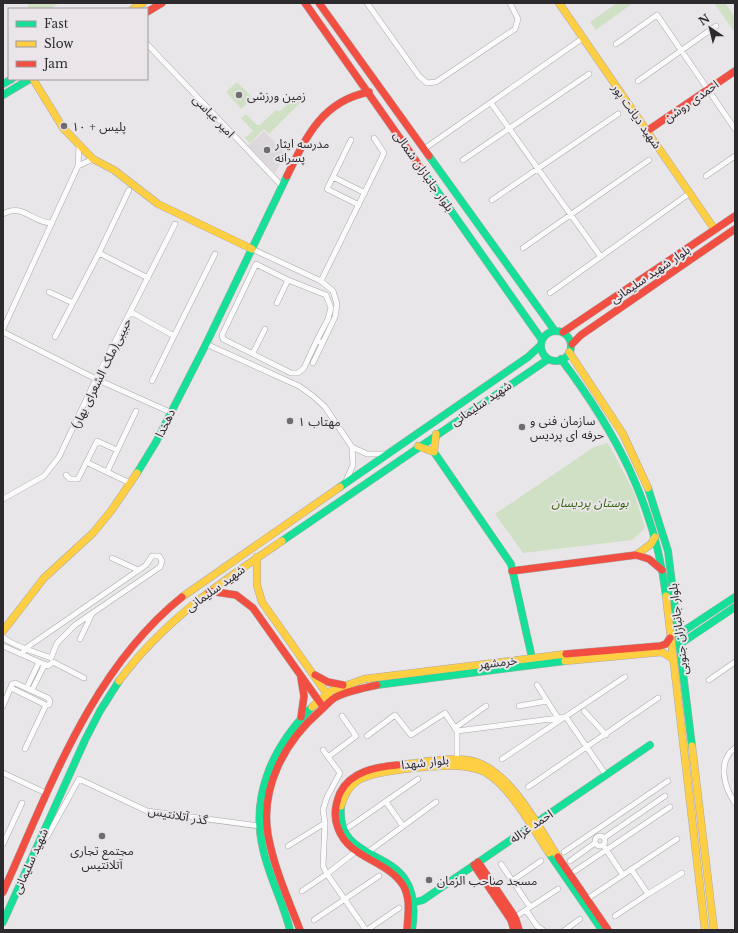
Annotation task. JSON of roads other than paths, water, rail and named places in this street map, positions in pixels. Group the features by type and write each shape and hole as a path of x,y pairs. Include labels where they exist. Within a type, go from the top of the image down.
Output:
{"main road":[{"path":"148,11 162,3"},
{"name":"بلوار جانبازان شمالی","path":"305,3 369,92 541,343"},
{"name":"بلوار جانبازان شمالی","path":"319,3 555,331"},
{"name":"شهید دیانت پور","path":"559,3 715,230"},
{"name":"احمدی روشن","path":"647,131 735,70"},
{"path":"3,95 28,80"},
{"path":"34,80 63,128 93,159 114,170 158,204 252,249"},
{"name":"دهخدا","path":"3,631 44,578 92,533 130,483 156,442 206,344 304,141 320,118 345,99 360,92 369,92"},
{"name":"بلوار شهید سلیمانی","path":"564,332 735,216"},
{"name":"بلوار شهید سلیمانی","path":"572,344 581,335 735,229"},
{"path":"555,331 564,332 572,344 569,352 561,360 547,360 542,354 541,343 549,333 555,331"},
{"name":"شهید سلیمانی","path":"3,892 76,734 96,698 118,664 141,635 178,599 190,590 521,361 541,343"},
{"name":"بلوار جانبازان جنوبی","path":"569,352 623,434 639,465 651,495 668,551 714,930"},
{"name":"شهید سلیمانی","path":"3,922 86,738 104,704 126,671 155,638 186,608 209,591 418,446 547,360"},
{"name":"بلوار جانبازان جنوبی","path":"561,360 598,410 616,439 634,476 655,537 662,570 705,930"},
{"path":"434,452 436,434"},
{"path":"418,446 434,452 511,564 532,658"},
{"path":"636,555 651,544 655,537"},
{"path":"512,571 636,555 649,560 662,570"},
{"path":"257,557 256,580 258,592 262,602 332,701"},
{"path":"209,591 236,596 246,601 323,708"},
{"path":"679,634 735,597"},
{"path":"680,644 735,608"},
{"path":"670,638 664,649 673,659"},
{"name":"خرمشهر","path":"290,930 283,903 268,870 262,852 259,826 260,800 271,762 279,744 301,717 327,694 345,685 388,676 532,658 664,649"},
{"name":"خرمشهر","path":"300,930 270,850 267,822 268,801 272,783 286,748 307,722 336,697 390,682 664,649"},
{"path":"314,675 328,682 345,685"},
{"path":"301,676 304,696 301,717"},
{"name":"احمد غزاله","path":"412,903 423,900 650,745"},
{"name":"بلوار شهدا","path":"392,769 457,759 477,763 502,776 533,825 585,901 602,930"},
{"name":"بلوار شهدا","path":"407,930 412,903 412,891 398,869 386,860 375,859 348,846 339,835 335,821 335,807 339,794 347,782 359,773 372,768 392,769 449,765 475,768 498,780 533,825"},
{"path":"48,794 58,799"},
{"name":"بلوار شهدا","path":"357,850 368,852 375,859"},
{"path":"476,864 515,917 519,930"},
{"path":"476,864 511,920 514,930"},
{"name":"بلوار شهدا","path":"585,901 608,930"},
{"name":"بلوار شهدا","path":"412,903 415,914 412,930"}],"street":[{"path":"367,3 420,76 427,82 436,82 515,29 518,20 510,3"},
{"path":"616,44 657,15 683,50 735,129"},
{"path":"638,80 716,26"},
{"path":"424,149 583,38"},
{"name":"امیر عباسی","path":"148,45 282,186"},
{"path":"463,160 589,74"},
{"path":"491,103 601,257"},
{"path":"492,200 618,114"},
{"path":"321,281 384,154 374,138"},
{"path":"351,140 327,189 359,205"},
{"path":"3,329 78,166 79,146"},
{"path":"706,176 735,156"},
{"path":"78,166 93,159"},
{"path":"523,248 649,160"},
{"path":"333,177 365,193"},
{"path":"55,337 99,253 129,190"},
{"path":"550,293 690,193"},
{"path":"3,214 14,210 22,211 47,223 52,223"},
{"name":"حبیبی(ملک الشعرای بهار)","path":"3,499 44,476 52,467 68,440 96,378 175,224"},
{"path":"252,249 321,281 333,291 337,304 335,318 313,363"},
{"path":"99,253 148,278"},
{"path":"152,381 215,254"},
{"path":"256,264 288,280 326,295 331,308 328,319 317,340 304,368 298,373 292,373 223,339 222,335 225,328 256,264"},
{"path":"277,303 288,280"},
{"path":"49,292 73,303"},
{"path":"131,312 174,336"},
{"path":"252,353 265,329"},
{"path":"3,332 96,378 170,412"},
{"path":"317,340 323,343"},
{"path":"206,344 299,386 325,407 352,447 353,465 345,483"},
{"path":"107,472 136,411"},
{"path":"66,475 70,479 78,479 96,441 118,450"},
{"path":"352,447 368,454 387,454"},
{"path":"86,462 130,483"},
{"path":"3,637 26,648 51,658 57,643 62,636 160,567 162,561 159,556 152,556 146,565 26,648 22,654"},
{"path":"112,558 138,570"},
{"path":"80,639 93,613"},
{"path":"3,646 44,664 53,662 84,678"},
{"path":"709,680 735,662"},
{"path":"26,687 44,664"},
{"path":"32,690 44,664"},
{"path":"502,759 625,677"},
{"path":"3,706 12,684 15,683 48,698 50,701 49,705 46,706 25,749"},
{"path":"537,685 558,718"},
{"path":"11,688 46,706"},
{"path":"528,788 658,698"},
{"path":"519,706 547,701"},
{"path":"456,729 486,706"},
{"path":"584,711 606,735"},
{"path":"367,736 395,715 411,735 445,713 456,729 457,759"},
{"path":"328,757 356,736 342,716"},
{"path":"456,729 566,717"},
{"path":"566,717 586,749 606,775"},
{"path":"735,748 727,755 724,762 726,785 735,803"},
{"path":"323,750 340,773 326,797 323,810 325,823 323,866 327,874 367,930 398,908"},
{"path":"3,772 48,794"},
{"name":"گذر آتلانتیس","path":"36,848 48,835 79,779 147,811 259,826"},
{"path":"349,827 418,779"},
{"path":"564,852 668,781"},
{"path":"593,832 597,837 604,838 665,796"},
{"path":"3,844 22,802"},
{"path":"386,802 403,826"},
{"path":"368,852 436,802"},
{"path":"575,871 670,807"},
{"path":"288,846 325,823"},
{"path":"570,860 595,843 597,837"},
{"path":"603,845 605,841 604,838"},
{"path":"585,901 676,838"},
{"path":"595,843 598,846 603,845"},
{"path":"603,845 623,875"},
{"path":"302,891 327,874 357,850"},
{"path":"512,881 541,861"},
{"path":"501,864 528,908 537,926 543,930"},
{"path":"631,869 648,894"},
{"path":"615,916 682,873"},
{"path":"314,920 379,876"},
{"path":"515,917 558,889"},
{"path":"565,930 580,919"}],"place":[{"name":"زمین ورزشی","path":"239,95"},
{"name":"پلیس + ۱۰","path":"64,126"},
{"name":"مدرسه ایثار پسرانه","path":"267,150"},
{"name":"مهتاب ۱","path":"290,421"},
{"name":"سازمان فنی و حرفه ای پردیس","path":"522,427"},
{"name":"مجتمع تجاری آتلانتیس","path":"102,836"},
{"name":"مسجد صاحب الزمان","path":"429,880"}],"park label":[{"name":"بوستان پردیسان","path":"590,502"}]}
